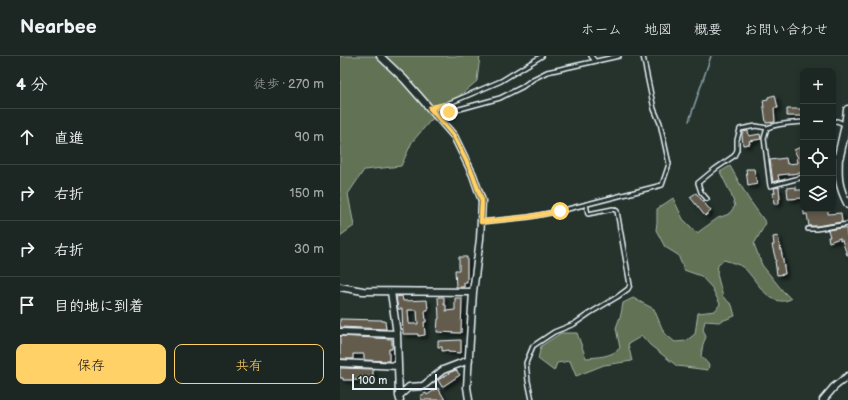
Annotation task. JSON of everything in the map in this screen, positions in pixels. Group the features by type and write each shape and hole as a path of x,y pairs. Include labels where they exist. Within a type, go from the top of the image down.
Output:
{"street":[{"path":"380,56 404,79 454,136 473,175 482,201 480,239 473,292 467,387 469,400"},
{"path":"836,169 848,110"},
{"path":"836,176 840,189 848,205"},
{"path":"340,287 364,291 390,292 473,292"},
{"path":"390,292 397,334 399,398"},
{"path":"340,332 397,334"},
{"path":"399,398 409,387 423,386 443,370 469,360"},
{"path":"340,363 398,366"},
{"path":"823,400 834,387 848,376"}],"lane":[{"path":"430,108 445,105 501,81 542,56"},
{"path":"591,56 595,61"},
{"path":"445,105 449,112 500,98 547,72 619,56"},
{"path":"481,222 529,217 560,211 662,185 669,164 660,123 654,109 643,56"},
{"path":"836,121 846,125"},
{"path":"707,199 701,192 698,183 734,156 737,150 737,140 740,129 756,126 767,128 773,125 800,122"},
{"path":"767,128 764,138 770,186 800,178"},
{"path":"532,400 526,363 533,346 554,332 574,324 617,297 628,289 630,285 617,211 613,209 588,214 586,204"},
{"path":"808,229 848,224"}],"green space":[{"path":"340,56 480,56 477,81 430,121 412,142 401,166 364,170 348,194 354,226 340,236"},
{"path":"730,166 748,198 766,223 754,244 762,265 791,299 783,301 770,297 744,268 724,260 718,265 717,274 723,297 732,305 735,316 719,322 705,321 703,329 706,337 701,356 709,365 708,370 677,366 650,345 642,336 628,344 632,361 604,365 576,376 570,361 557,363 554,371 538,359 541,346 561,333 577,333 586,358 604,356 613,353 620,348 616,328 623,303 633,298 654,309 664,333 675,342 686,341 695,334 698,313 715,311 720,304 712,288 701,276 684,270 678,255 665,247 656,230 657,209 673,198 683,219 697,233 718,218 729,214 735,206 720,172"}],"building":[{"path":"775,95 778,108 774,108 775,122 766,123 763,100"},
{"path":"787,109 800,109 800,116 787,116"},
{"path":"748,131 749,136 760,134 761,139 749,141 750,144 743,145 742,132"},
{"path":"800,147 800,173 778,175 779,180 773,182 770,160 786,158 787,164 798,163 796,159 798,158 794,150"},
{"path":"746,169 754,169 757,184 748,186"},
{"path":"779,187 779,204 774,204 774,188"},
{"path":"796,187 796,190 800,190 800,198 788,199 787,188"},
{"path":"696,193 711,211 705,216 690,197"},
{"path":"804,212 828,212 828,214 841,213 842,222 809,226 807,214 804,215"},
{"path":"846,228 848,236 848,255 842,240 840,241 840,238 829,242 828,237 830,237 828,230"},
{"path":"778,236 785,274 777,275 776,261 772,245 774,245 773,237"},
{"path":"459,257 467,257 467,282 464,282 464,287 456,287 455,270 459,270"},
{"path":"402,296 403,301 427,300 428,310 425,310 426,322 424,322 425,335 418,336 418,334 403,334 402,309 398,309 396,297","holes":["408,310 417,310 418,324 409,324"]},
{"path":"438,297 444,297 446,311 455,310 455,298 462,298 461,333 437,332 439,319"},
{"path":"340,319 382,320 385,321 386,329 340,327"},
{"path":"340,336 392,339 392,349 389,349 389,361 364,360 364,354 353,354 353,359 340,359"},
{"path":"461,340 461,353 448,352 448,350 442,351 442,347 438,347 438,341"},
{"path":"340,368 373,369 373,380 343,380 343,378 340,378"},
{"path":"456,370 460,375 442,387 438,380"},
{"path":"438,388 445,400 422,400 420,396 426,393 427,395"}],"waterway":[{"path":"689,121 711,56"}],"route":[{"path":"449,112 445,105 430,108 454,136 473,175 482,201 481,222 529,217 560,211"}]}
